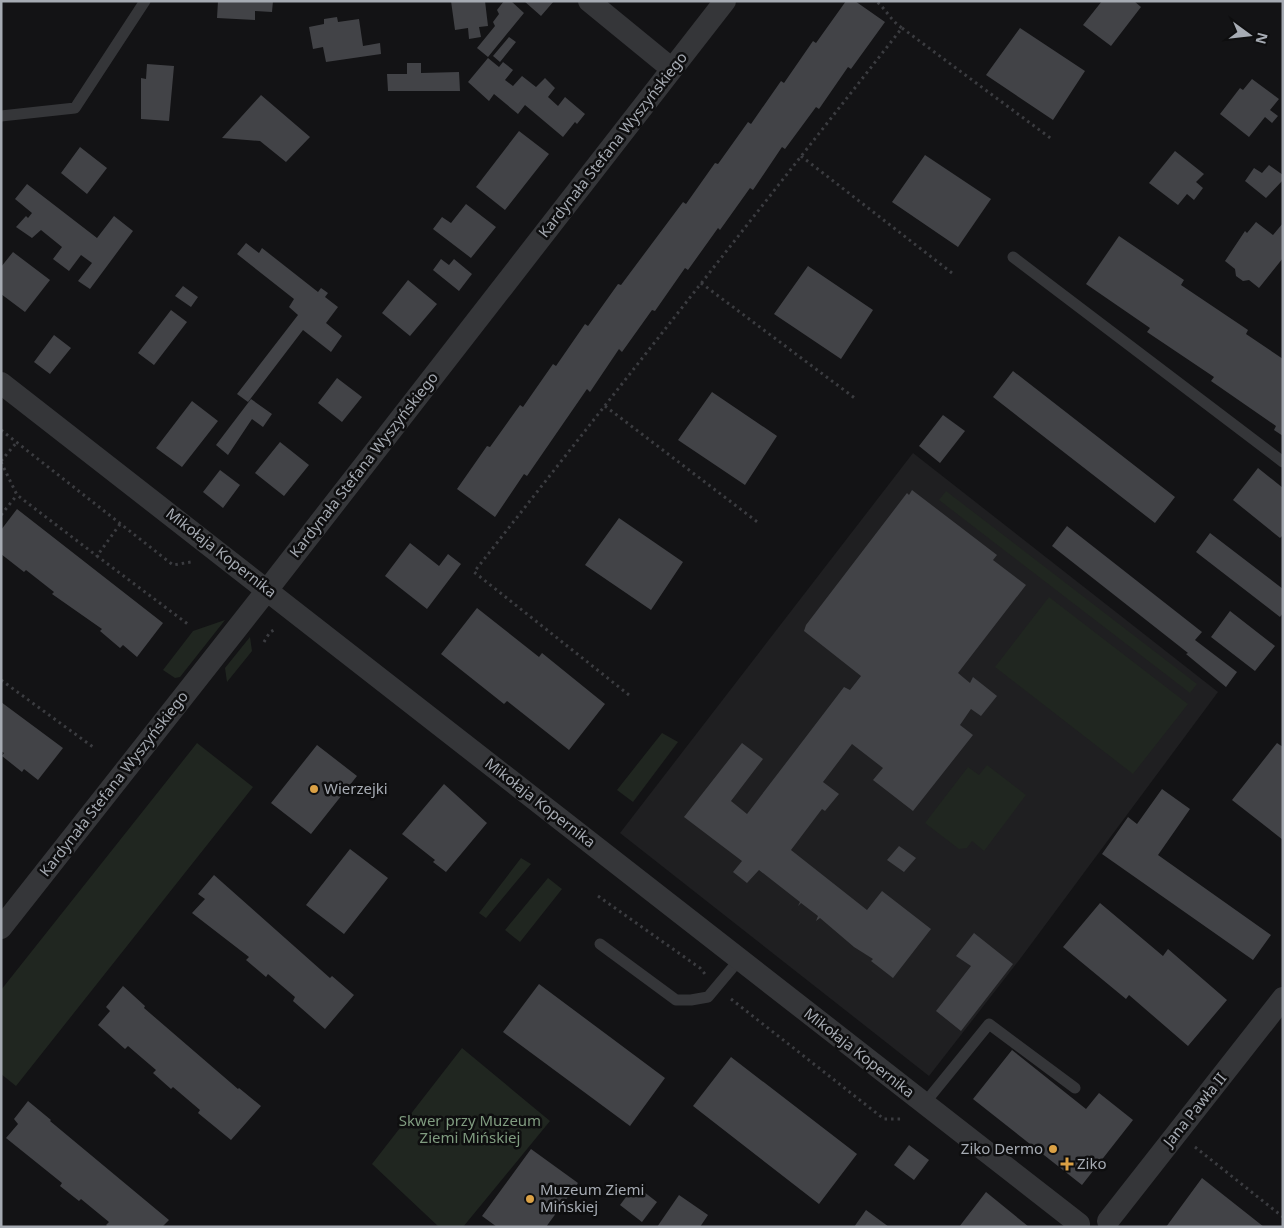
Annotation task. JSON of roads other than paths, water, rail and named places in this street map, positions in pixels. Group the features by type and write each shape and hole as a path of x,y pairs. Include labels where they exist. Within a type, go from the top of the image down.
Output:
{"street":[{"path":"589,1 672,69"},
{"name":"Kardynała Stefana Wyszyńskiego","path":"1,928 268,589 725,1"},
{"name":"Mikołaja Kopernika","path":"1,383 268,589 1078,1225"},
{"name":"Jana Pawła II","path":"1110,1224 1283,998"},
{"path":"1078,1225 1084,1220 1096,1217 1110,1224"}],"lane":[{"path":"1,116 75,108 145,1"},
{"path":"1013,257 1283,462"},
{"path":"600,944 676,1000 708,997 739,960"},
{"path":"924,1104 989,1024 1075,1088"}],"place":[{"name":"Wierzejki","path":"314,789"},
{"name":"Ziko Dermo","path":"1053,1149"},
{"name":"Ziko","path":"1067,1164"},
{"name":"Muzeum Ziemi Mińskiej","path":"530,1199"}],"park label":[{"name":"Skwer przy Muzeum Ziemi Mińskiej","path":"470,1130"}]}
